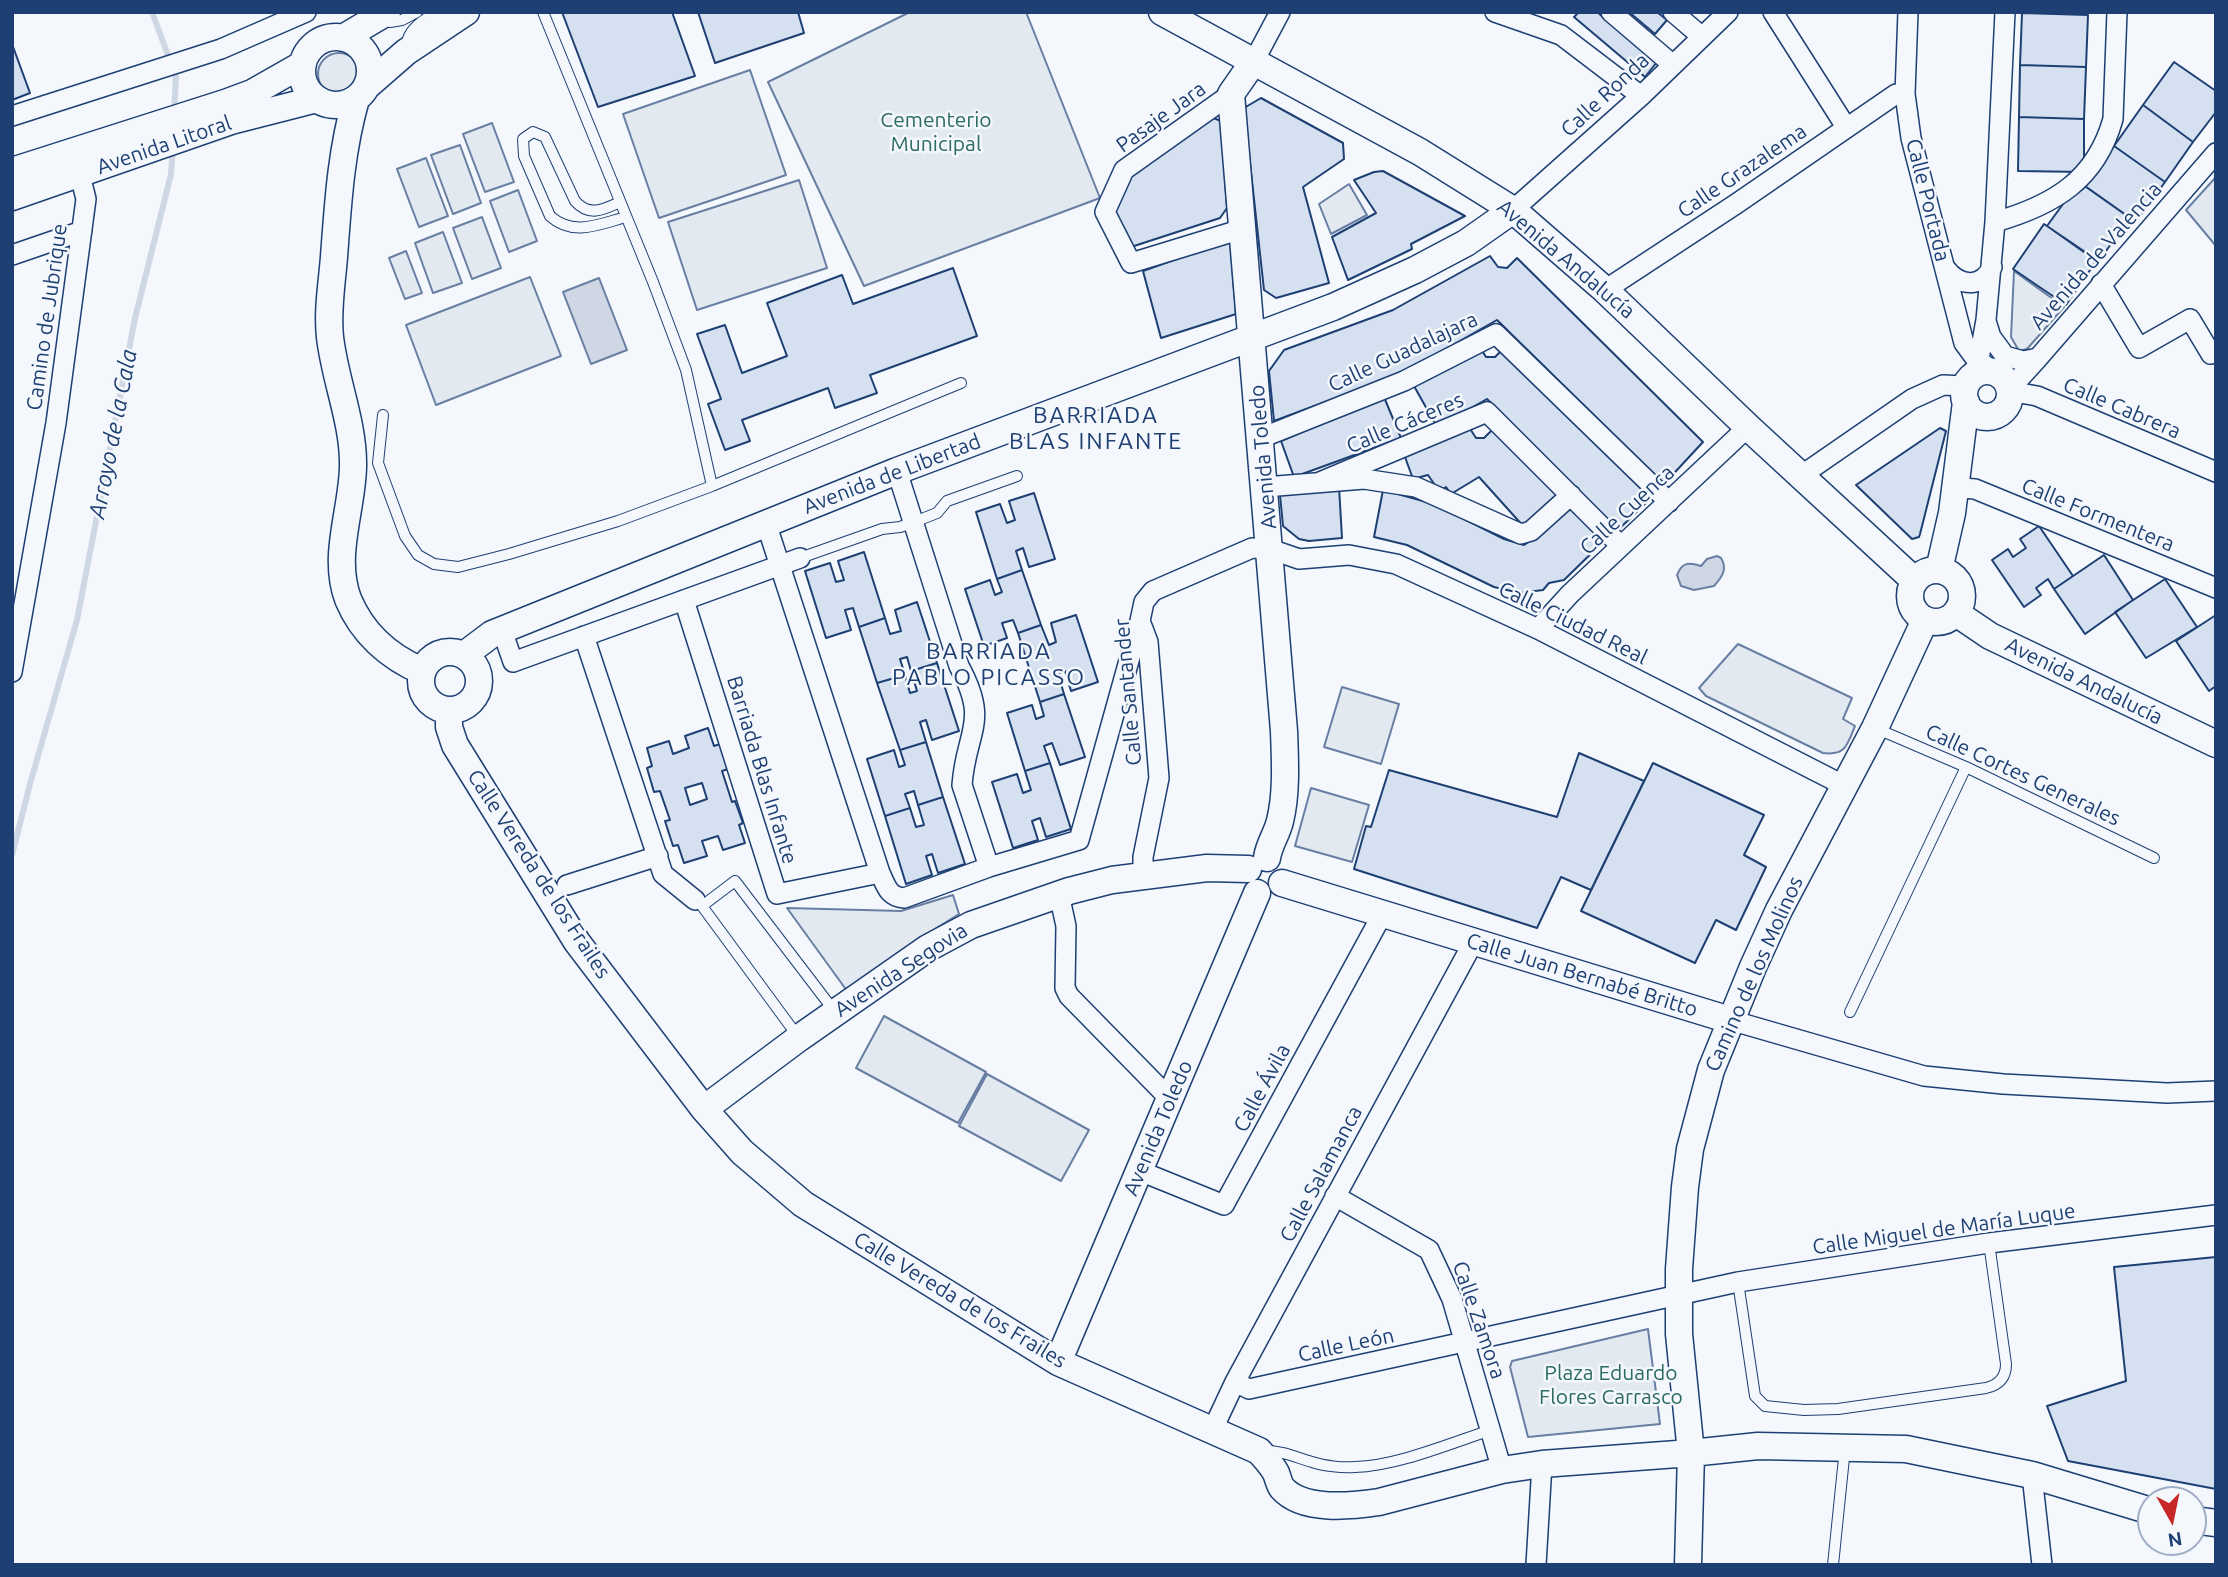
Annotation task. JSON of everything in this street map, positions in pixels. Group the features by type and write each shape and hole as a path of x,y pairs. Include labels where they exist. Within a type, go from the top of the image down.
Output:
{"street":[{"path":"12,116 221,49 306,12"},
{"path":"319,100 338,105 361,92 406,52 466,12"},
{"name":"Avenida Andalucía","path":"1162,12 1445,166 1513,210 1605,290 1802,475 1927,575"},
{"path":"1231,94 1254,61 1280,12"},
{"path":"1495,12 1561,35 1641,96"},
{"path":"1611,12 1672,64"},
{"path":"1673,12 1700,36"},
{"name":"Calle Ronda","path":"1513,210 1641,96 1700,36 1728,12"},
{"path":"1773,12 1846,127"},
{"name":"Calle Portada","path":"1908,12 1905,94 1911,138 1964,343 1985,382"},
{"path":"1952,513 1985,382 1986,320 1996,222 2004,12"},
{"path":"1996,222 2020,215 2050,201 2084,176 2097,158 2113,119 2117,12"},
{"path":"342,154 331,119 305,84 303,64 313,46 322,40 344,38 384,14"},
{"path":"344,38 353,42 367,56 370,66 342,154 329,321 333,358 352,448 352,486 343,543 342,571 348,597 365,629 385,650 422,671"},
{"name":"Avenida Litoral","path":"228,112 252,93 303,64"},
{"name":"Avenida Toledo","path":"1058,1362 1170,1099 1257,873 1280,822 1285,761 1265,487 1231,94"},
{"name":"Pasaje Jara","path":"1231,94 1124,170 1105,212 1131,263 1242,229"},
{"name":"Calle Grazalema","path":"1605,290 1896,94 1905,94"},
{"name":"Avenida Litoral","path":"12,171 120,148 228,112 319,100"},
{"name":"Avenida Litoral","path":"12,197 80,175 120,148"},
{"name":"Avenida de Valencia","path":"1985,382 2018,380 2216,153"},
{"name":"Camino de Jubrique","path":"12,672 56,424 86,199 80,175"},
{"name":"Avenida de Libertad","path":"464,655 492,634 766,523 1333,307 1415,270 1466,243 1513,210"},
{"path":"12,255 82,231"},
{"path":"1946,269 1953,278 1974,283 1982,280 1992,267"},
{"path":"2101,285 2139,348 2190,319 2211,354 2216,353"},
{"path":"1986,320 1991,337 2005,356 2023,360 2038,358"},
{"name":"Calle Guadalajara","path":"1261,438 1404,381 1496,334 1669,502"},
{"path":"1927,575 1947,572 1959,583 1962,598 1956,613 1942,622 1925,620 1919,615 1911,603 1912,587 1927,575 1962,488 1981,430 1989,416 1975,413 1985,382"},
{"path":"1802,475 1912,399 1943,385 1985,382"},
{"name":"Calle Cabrera","path":"1985,382 2036,396 2216,472"},
{"name":"Calle Cáceres","path":"1321,482 1487,412 1621,546"},
{"name":"Calle Cuenca","path":"1538,628 1570,594 1748,427"},
{"path":"897,471 958,666 975,705 975,726 962,785 989,867"},
{"path":"1265,487 1364,479 1416,486 1521,534 1531,531 1572,495"},
{"name":"Calle Formentera","path":"1962,488 1975,489 2216,588"},
{"path":"766,523 880,873 889,892 895,897 904,898 989,867 1079,840 1140,621"},
{"name":"Calle Santander","path":"1143,875 1143,857 1159,778 1148,642 1140,621 1144,602 1153,591 1252,548 1270,549"},
{"name":"Calle Ciudad Real","path":"1270,549 1299,559 1349,555 1396,564 1538,628 1843,785"},
{"path":"502,630 513,662 800,558"},
{"name":"Barriada Blas Infante","path":"684,600 777,894 880,873"},
{"name":"Avenida Andalucía","path":"1956,613 1990,636 2216,744"},
{"name":"Camino de los Molinos","path":"1688,1565 1692,1453 1679,1334 1680,1256 1690,1149 1711,1070 1730,1020 1779,910 1875,728 1925,620"},
{"path":"584,636 663,874 695,900"},
{"path":"444,652 464,655 477,667 480,685 472,701 457,710 432,704 426,698 421,681 427,662 444,652"},
{"name":"Calle Vereda de los Frailes","path":"449,710 449,727 455,745 577,942 704,1109 742,1152 803,1204 1058,1362 1259,1451"},
{"path":"567,885 658,856"},
{"name":"Calle Juan Bernabé Britto","path":"1257,873 1281,867 1282,883 1695,1011 1924,1076 2003,1084 2153,1092 2216,1091"},
{"name":"Avenida Segovia","path":"704,1109 799,1038 928,948 977,922 1059,894 1112,880 1207,868 1257,873"},
{"path":"1059,894 1066,926 1065,988 1069,996 1170,1099"},
{"name":"Calle Ávila","path":"1140,1171 1224,1205 1383,913"},
{"name":"Calle Salamanca","path":"1212,1431 1335,1196 1474,941"},
{"name":"Calle Zamora","path":"1335,1196 1429,1250 1452,1299 1502,1470"},
{"name":"Calle Miguel de María Luque","path":"1680,1294 1738,1282 1989,1243 2216,1215"},
{"path":"1466,1343 1680,1294"},
{"name":"Calle León","path":"1236,1382 1249,1389 1466,1343"},
{"path":"1259,1451 1275,1471 1281,1487 1290,1495 1315,1504 1337,1506 1379,1502 1502,1470 1542,1464 1758,1446 1906,1449 2032,1475 2137,1507"},
{"path":"1536,1565 1542,1464"},
{"path":"2032,1475 2042,1565"}],"lane":[{"path":"384,14 390,22 402,20 417,12"},
{"path":"406,52 407,37 418,24 436,12"},
{"path":"543,12 686,370 712,486"},
{"path":"620,202 603,210 592,212 582,209 575,201 545,137 533,132 523,139 524,156 550,216 556,222 586,229 626,217"},
{"path":"383,415 378,463 405,536 418,555 434,564 458,567 618,521 712,486 961,383"},
{"path":"800,558 882,529 901,527 937,513 947,501 1017,476"},
{"name":"Calle Cortes Generales","path":"1875,728 1966,767 2154,858"},
{"path":"1850,1012 1966,767"},
{"path":"799,1038 702,906 735,881 835,1013"},
{"path":"1738,1282 1755,1396 1765,1406 1804,1410 1838,1409 1993,1386 2003,1377 2006,1364 1989,1243"},
{"path":"1259,1451 1277,1451 1313,1463 1354,1468 1377,1465 1425,1452 1491,1430"},
{"path":"1833,1565 1845,1448"}],"green space":[{"name":"Cementerio Municipal","path":"910,12 1026,12 1100,198 864,286 768,82"},
{"path":"339,53 354,59 360,74 354,89 339,95 324,89 318,74 324,59"},
{"path":"750,70 786,175 659,218 623,114"},
{"path":"492,123 514,182 485,192 463,134"},
{"path":"460,145 481,203 453,214 431,155"},
{"path":"426,158 448,216 419,227 397,169"},
{"path":"2216,177 2216,246 2186,210"},
{"path":"799,180 827,268 697,310 668,222"},
{"path":"1349,184 1367,215 1331,234 1319,204"},
{"path":"518,190 537,241 509,252 490,201"},
{"path":"482,217 501,268 472,279 453,228"},
{"path":"443,232 462,283 433,293 415,243"},
{"path":"406,251 422,293 405,299 389,258"},
{"path":"2014,271 2064,307 2027,349 2019,351 2011,337"},
{"path":"530,277 561,356 436,405 406,325"},
{"path":"1738,644 1852,698 1843,719 1855,726 1845,748 1837,753 1823,753 1706,696 1699,688"},
{"path":"1342,687 1399,704 1381,764 1324,747"},
{"path":"1311,788 1369,805 1352,862 1295,846"},
{"path":"953,895 959,914 922,937 850,995 787,908 901,911"},
{"path":"884,1016 986,1072 958,1123 856,1068"},
{"path":"987,1074 1089,1130 1061,1181 959,1126"},
{"name":"Plaza Eduardo Flores Carrasco","path":"1648,1329 1660,1424 1528,1437 1510,1367 1512,1361"}],"shaded area":[{"path":"599,278 627,350 591,364 563,292"},
{"path":"1717,556 1721,558 1724,569 1714,586 1694,590 1681,586 1677,575 1684,565 1701,566 1707,559"}],"building":[{"path":"562,12 672,12 695,76 598,107"},
{"path":"698,12 798,12 804,33 715,63"},
{"path":"1579,12 1597,12 1657,62 1645,77 1574,17"},
{"path":"1629,12 1657,12 1667,20 1655,34"},
{"path":"2022,13 2088,15 2086,67 2020,65"},
{"path":"12,44 30,93 12,100"},
{"path":"2174,62 2216,91 2216,112 2193,142 2143,105"},
{"path":"2020,65 2086,67 2084,119 2019,117"},
{"path":"1261,98 1343,143 1344,159 1303,187 1329,283 1276,298 1264,290 1244,108"},
{"path":"2143,105 2193,142 2165,182 2114,146"},
{"path":"1211,117 1221,121 1227,208 1220,218 1131,247 1113,210 1132,171"},
{"path":"2019,117 2084,119 2084,172 2018,171"},
{"path":"2114,146 2165,182 2136,222 2085,186"},
{"path":"1383,171 1465,216 1411,244 1412,249 1348,280 1332,237 1376,213 1354,180"},
{"path":"2079,182 2130,218 2098,262 2047,226"},
{"path":"2044,224 2097,260 2066,305 2013,269"},
{"path":"1230,240 1236,314 1161,338 1143,271"},
{"path":"1490,256 1498,267 1507,268 1517,258 1703,442 1664,484 1497,320 1403,373 1274,421 1269,371 1284,350 1393,310"},
{"path":"953,268 977,336 870,375 877,393 835,408 828,388 742,420 750,441 725,450 708,404 721,399 697,334 725,325 742,373 787,356 767,303 842,275 853,304"},
{"path":"1481,349 1486,357 1495,357 1501,351 1651,498 1618,530 1487,399 1437,427 1414,386"},
{"path":"1384,397 1401,438 1294,477 1281,441"},
{"path":"1469,427 1476,438 1484,438 1494,428 1559,494 1524,527 1479,477 1451,494 1446,487 1439,491 1428,475 1413,479 1405,457"},
{"path":"1940,428 1946,431 1920,534 1912,539 1856,485"},
{"path":"1339,487 1342,538 1309,541 1299,539 1283,526 1280,495"},
{"path":"1383,490 1434,504 1504,539 1524,545 1545,531 1568,506 1604,541 1564,580 1549,583 1543,590 1520,593 1494,587 1407,545 1374,537"},
{"path":"1034,493 1055,559 1029,567 1023,548 1016,551 1022,570 997,579 976,512 1000,504 1007,523 1015,520 1009,501"},
{"path":"2039,526 2073,576 2054,589 2048,579 2036,588 2041,595 2024,607 1992,560 2008,549 2013,557 2026,548 2020,539"},
{"path":"864,552 885,618 859,627 853,608 845,610 851,630 826,638 805,571 830,563 836,582 844,580 838,561"},
{"path":"2104,555 2133,600 2085,634 2054,589"},
{"path":"1022,570 1041,625 1018,633 1013,620 1002,623 1007,638 984,646 965,589 990,580 995,595 1002,592 997,579"},
{"path":"2165,579 2197,627 2146,658 2115,612"},
{"path":"917,602 937,663 911,671 907,657 900,659 905,675 877,683 859,627 885,618 890,634 901,631 895,610"},
{"path":"1076,615 1098,682 1071,691 1065,671 1058,674 1064,694 1040,702 1018,633 1041,625 1049,645 1056,642 1051,623"},
{"path":"2216,615 2216,686 2209,691 2176,641"},
{"path":"937,663 959,731 932,740 926,720 920,722 926,742 900,750 877,683 905,675 910,693 917,691 911,671"},
{"path":"1064,694 1085,757 1060,765 1052,743 1044,746 1050,763 1025,771 1007,713 1032,705 1036,719 1044,716 1040,702"},
{"path":"708,728 714,746 720,744 728,769 722,771 732,802 735,801 743,823 739,825 745,843 723,850 718,836 702,841 707,856 684,863 678,845 673,846 665,821 670,820 660,791 654,792 647,768 652,766 647,748 669,741 673,754 689,748 685,736","holes":["702,783 707,799 690,805 685,788"]},
{"path":"926,742 943,797 918,805 914,791 905,794 910,808 885,816 867,759 894,750 899,767 905,765 900,750"},
{"path":"1579,753 1644,781 1591,890 1561,877 1537,928 1354,869 1366,826 1371,827 1389,770 1557,817"},
{"path":"1050,763 1071,829 1046,837 1040,818 1032,821 1038,840 1013,848 992,782 1017,774 1023,793 1031,790 1025,771"},
{"path":"1653,763 1764,815 1744,855 1766,867 1736,930 1716,920 1695,963 1581,911"},
{"path":"943,797 965,864 938,873 932,854 926,856 932,875 906,884 885,816 910,808 916,827 924,825 918,805"},
{"path":"2216,1257 2216,1489 2068,1461 2047,1406 2126,1381 2114,1267"}],"waterway":[{"name":"Arroyo de la Cala","path":"152,12 176,77 174,112"},
{"name":"Arroyo de la Cala","path":"12,855 77,620 135,318 171,174 173,147"}],"district":[{"name":"BARRIADA BLAS INFANTE","path":"1096,428"},
{"name":"BARRIADA PABLO PICASSO","path":"989,664"}]}
